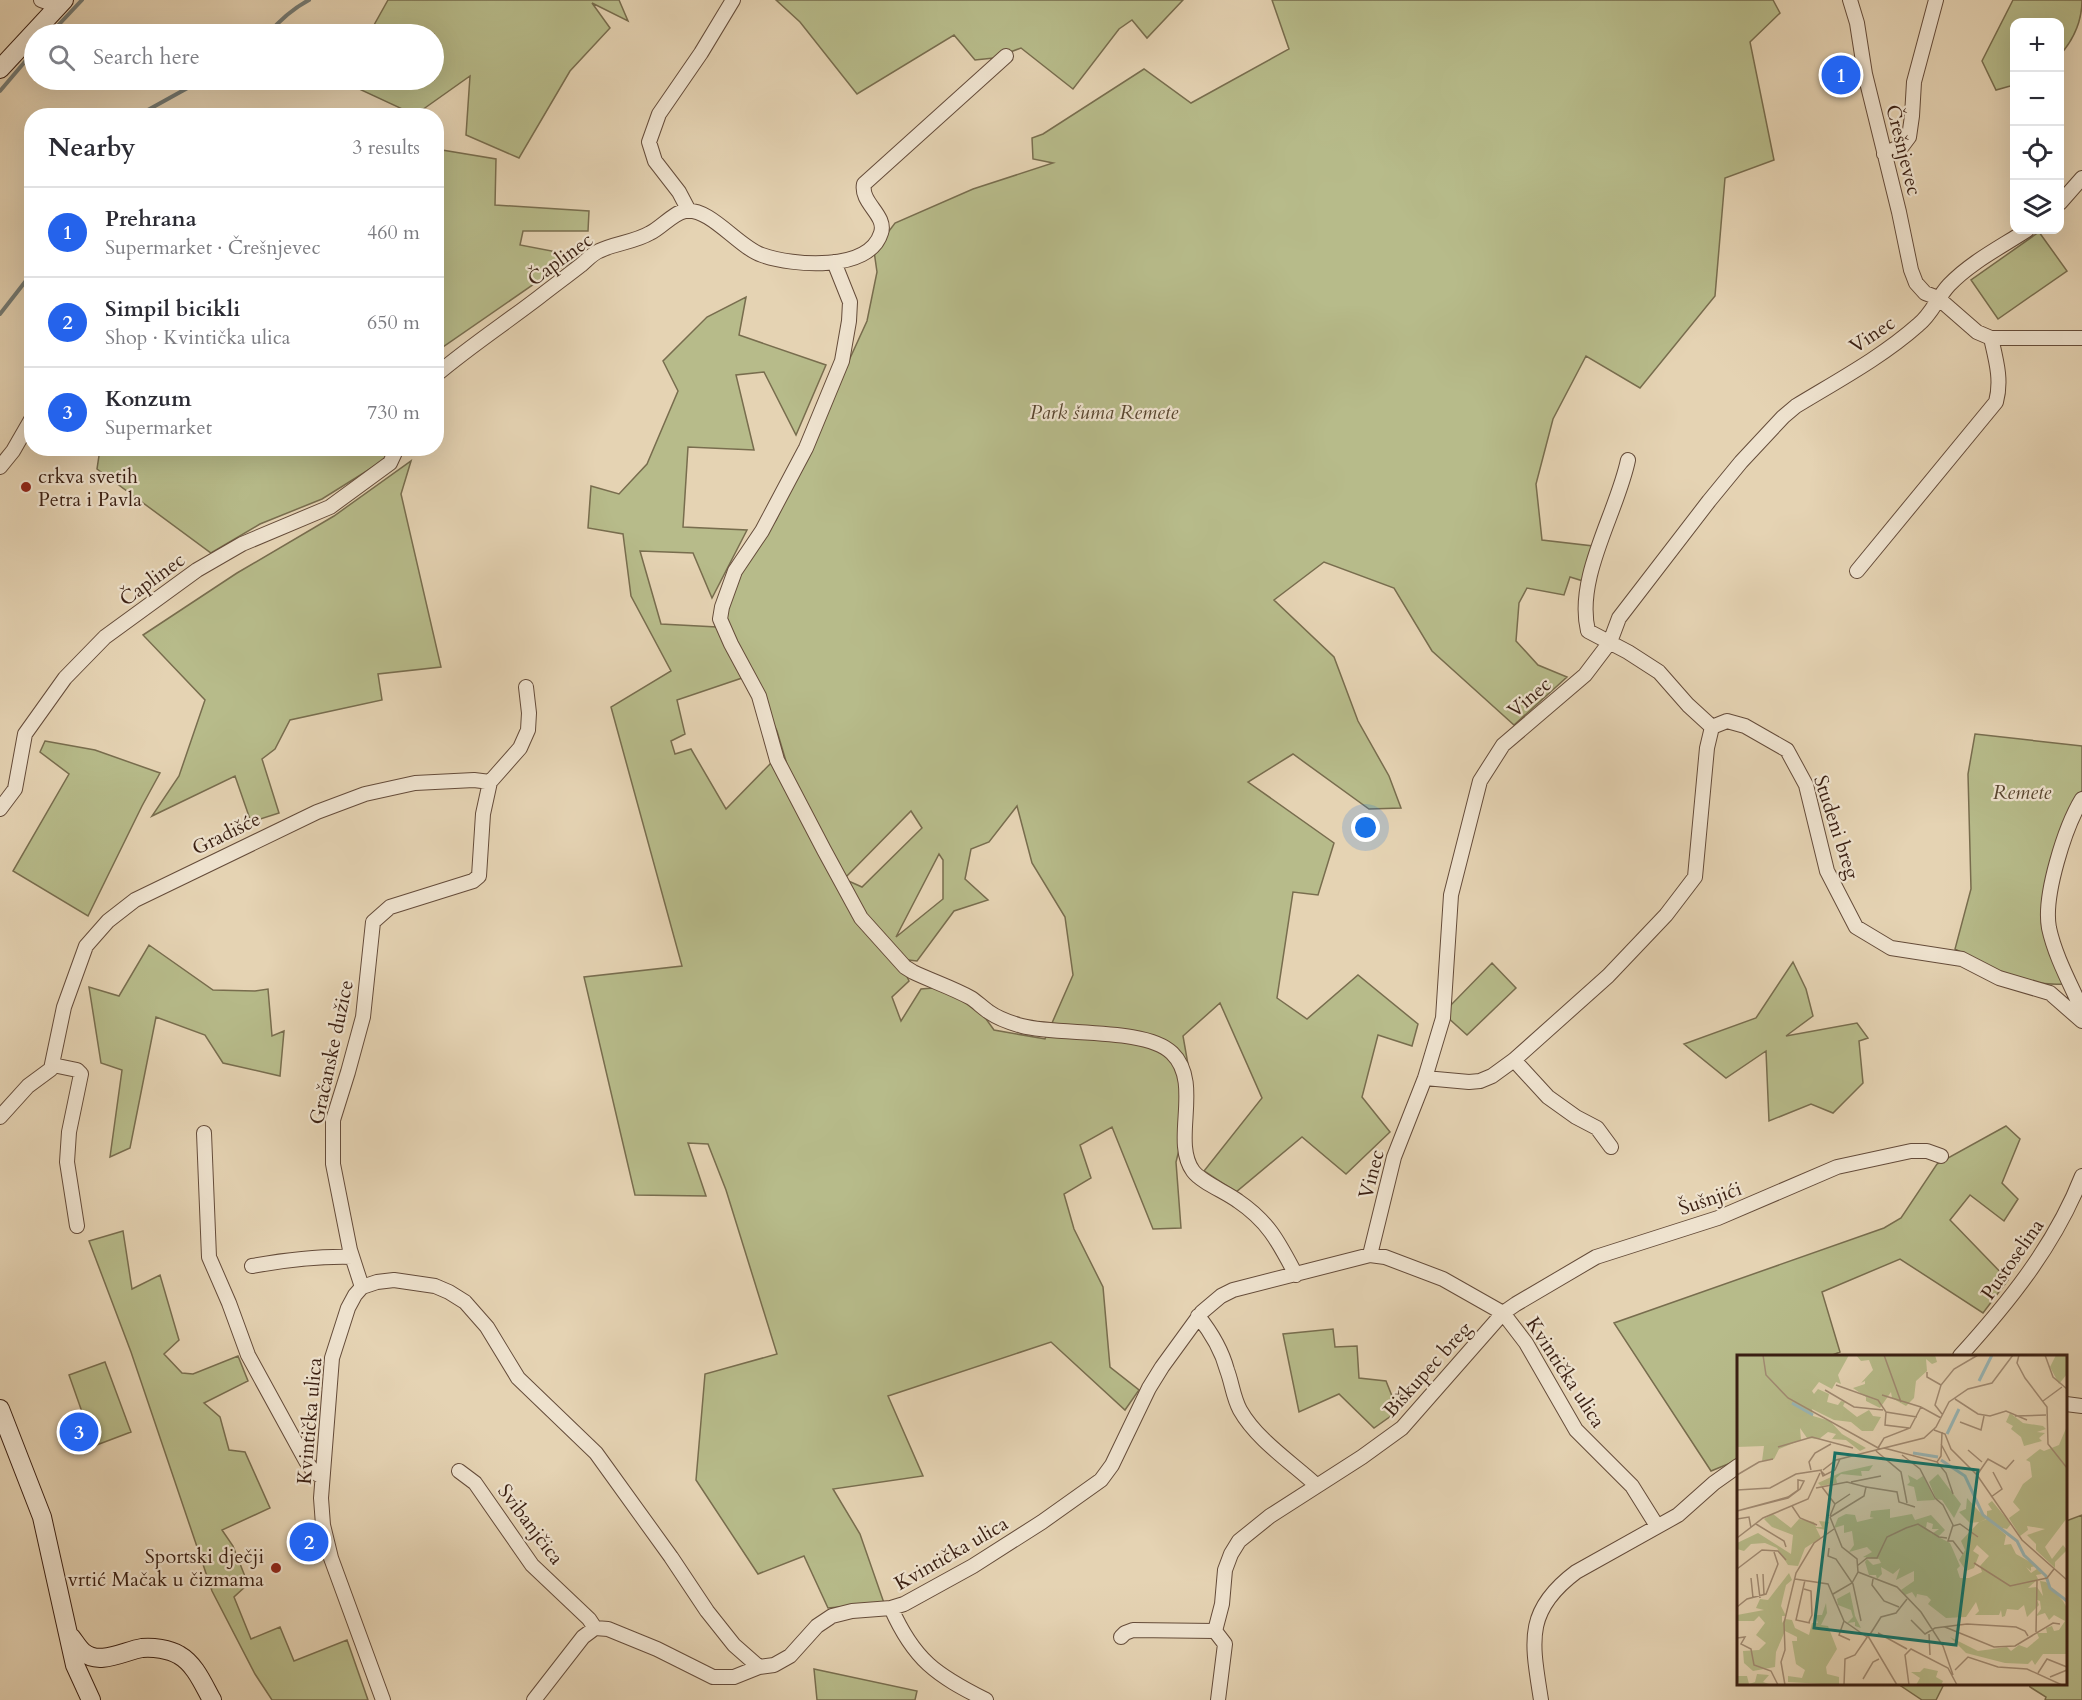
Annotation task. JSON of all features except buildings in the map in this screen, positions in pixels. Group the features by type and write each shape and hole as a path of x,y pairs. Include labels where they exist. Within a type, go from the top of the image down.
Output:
{"main road":[{"path":"36,24 54,2"},
{"path":"0,69 24,39"},
{"path":"0,1409 42,1517 75,1665 87,1692"},
{"path":"69,1633 82,1652 96,1658 144,1648 167,1650 179,1655 197,1672 212,1700"},
{"path":"87,1692 86,1670 90,1664 105,1657"}],"street":[{"path":"733,0 701,53 659,114 649,142 655,161 679,192 690,211 698,212 746,247 761,255 801,263 834,262 870,250 879,240 882,229 880,219 863,194 864,184 1006,56"},
{"name":"Črešnjevec","path":"1850,0 1911,270 1916,283 1925,293 1938,298"},
{"path":"1884,154 1903,145 1909,136 1914,82 1936,0"},
{"path":"2064,198 2082,178"},
{"name":"Čaplinec","path":"444,368 597,252 649,234 681,212 690,211"},
{"name":"Vinec","path":"1370,1255 1394,1157 1425,1078 1443,1018 1451,895 1480,781 1503,745 1585,675 1610,642 1619,618 1734,470 1783,417 1796,406 1896,343 1931,313 1938,298 1966,270 2021,234"},
{"path":"834,262 850,302 842,361 806,448 762,531 735,571 722,606 720,619 759,696 777,760 861,918 905,967 972,999 1007,1022 1024,1027 1061,1032 1138,1038 1172,1053 1182,1067 1185,1078 1187,1158 1192,1170 1201,1179 1240,1202 1270,1228 1296,1275"},
{"path":"1938,298 1977,332 1991,338 2082,338"},
{"path":"1857,571 1996,402 2000,389 1999,376 1991,338"},
{"path":"0,467 24,432"},
{"name":"Čaplinec","path":"0,810 15,789 25,734 65,678 105,637 197,570 242,544 330,507 390,463 393,456"},
{"path":"1425,1078 1480,1081 1492,1076 1514,1060 1608,976 1666,915 1695,877 1707,748 1712,727 1688,705 1659,672 1588,631 1585,618 1586,590 1607,524 1623,484 1628,460"},
{"path":"490,782 520,748 528,730 526,687"},
{"name":"Studeni breg","path":"1712,727 1727,721 1745,726 1787,750 1806,785 1827,872 1856,927 1891,948 1962,958 2000,978 2050,993 2082,1021"},
{"name":"Gradišće","path":"53,1065 64,1007 86,946 108,921 135,900 317,812 365,794 415,783 474,780 490,782"},
{"name":"Gračanske dužice","path":"362,1287 352,1257 333,1164 333,1120 363,1017 373,922 390,907 473,881 479,876 483,814 490,782"},
{"path":"2082,799 2068,827 2049,896 2049,926 2053,941 2082,1010"},
{"path":"1514,1060 1548,1097 1576,1117 1597,1128 1611,1147"},
{"path":"0,1117 28,1086 53,1065 77,1070 81,1074 69,1132 67,1162 77,1226"},
{"path":"204,1133 209,1257 248,1355 306,1461 322,1478"},
{"name":"Šušnjići","path":"1503,1313 1596,1257 1718,1218 1837,1167 1911,1150 1927,1151 1941,1156"},
{"name":"Pustoselina","path":"1961,1355 2009,1301 2047,1248 2082,1176"},
{"name":"Kvintička ulica","path":"759,1667 774,1665 790,1656 817,1626 832,1616 852,1611 891,1608 917,1597 973,1566 1042,1522 1101,1480 1126,1440 1149,1388 1198,1316 1221,1296 1233,1290 1370,1255 1404,1264 1443,1279 1503,1313 1526,1343 1576,1430 1632,1486 1657,1526"},
{"path":"252,1266 319,1256 352,1257"},
{"path":"362,1287 377,1282 414,1282 442,1289 465,1302 487,1327 518,1378 596,1453 707,1611 734,1645 759,1667 734,1677 713,1677 657,1649 608,1629 596,1628 583,1637 534,1700"},
{"name":"Kvintička ulica","path":"362,1287 348,1308 332,1359 322,1478 323,1525 383,1700"},
{"name":"Biškupec breg","path":"1215,1631 1222,1604 1225,1570 1239,1541 1252,1529 1402,1428 1503,1313"},
{"path":"1198,1316 1225,1362 1235,1399 1243,1415 1270,1447 1289,1460 1316,1485"},
{"path":"2067,1404 2082,1406"},
{"path":"1541,1700 1534,1636 1537,1618 1546,1599 1576,1572 1677,1515 1737,1467"},
{"name":"Svibanjčica","path":"459,1471 476,1483 532,1565 596,1628"},
{"path":"891,1608 906,1640 924,1660 952,1683 986,1700"},
{"path":"1121,1637 1133,1630 1215,1631 1225,1644 1218,1700"}],"green space":[{"path":"388,0 619,0 628,21 592,3 610,28 570,71 519,158 466,135 470,76 425,108 400,108 361,90 444,90 444,24 375,24"},
{"path":"776,0 1183,0 1147,38 1132,20 1119,29 1073,89 1021,48 994,58 975,60 954,35 857,94 800,22"},
{"name":"Park šuma Remete","path":"1272,0 1773,0 1780,13 1750,42 1774,160 1725,178 1715,296 1640,388 1586,356 1553,419 1536,484 1542,540 1593,546 1583,581 1570,577 1564,595 1527,588 1519,603 1516,641 1538,665 1567,677 1514,725 1432,651 1394,588 1324,562 1274,600 1334,657 1358,721 1389,776 1401,808 1369,809 1293,754 1248,782 1334,843 1318,895 1293,892 1277,998 1307,1019 1358,975 1418,1024 1412,1046 1378,1035 1362,1097 1390,1132 1346,1174 1302,1137 1236,1192 1204,1171 1262,1098 1220,1003 1183,1036 1193,1093 1176,1162 1181,1228 1153,1229 1112,1127 1080,1145 1091,1178 1064,1194 1074,1229 1103,1287 1110,1367 1139,1390 1125,1410 1051,1342 888,1396 923,1476 833,1489 860,1534 884,1603 828,1608 804,1556 758,1574 696,1480 705,1374 777,1354 726,1190 708,1144 688,1143 706,1196 635,1195 584,977 682,966 611,707 671,671 631,596 623,534 588,528 591,486 619,494 647,464 678,391 663,361 707,317 746,297 739,335 826,365 796,435 764,372 736,375 754,450 688,447 683,527 747,530 712,598 693,553 640,551 661,624 717,627 745,677 677,700 685,734 671,741 675,754 691,749 726,809 772,762 788,768 777,731 724,621 724,593 776,520 867,321 877,272 874,251 895,223 973,189 1053,163 1033,159 1032,138 1043,134 1144,69 1191,103 1289,49","holes":["1017,806 1032,863 1065,917 1073,975 1045,1039 994,1030 976,1005 933,988 921,989 901,1021 892,997 909,981 899,959 917,961 954,911 988,900 965,879 971,849 989,842","911,811 922,828 862,887 844,879","939,854 943,860 943,899 896,937"]},
{"path":"2013,0 2082,0 2079,22 2064,50 2064,18 2010,18 2010,86 1996,90 1982,61"},
{"path":"444,150 496,159 495,205 589,211 588,231 523,231 520,245 583,257 550,273 444,346"},
{"path":"2036,234 2040,234 2067,271 1998,319 1971,280"},
{"path":"99,456 391,456 322,499 260,524 211,553 97,469"},
{"path":"411,461 401,494 441,667 378,674 382,700 290,720 275,749 262,759 279,813 251,822 235,776 152,816 179,776 205,700 143,635 237,573 334,516"},
{"name":"Remete","path":"1975,734 2082,746 2082,790 2045,893 2065,984 2035,982 2008,975 1955,949 1971,889 1968,774"},
{"path":"45,741 95,750 160,773 88,916 13,871 69,774 40,752"},
{"path":"149,945 213,990 268,989 272,1036 284,1031 280,1076 223,1063 205,1035 156,1017 130,1148 110,1157 122,1070 101,1063 89,987 119,996"},
{"path":"1793,962 1806,989 1813,1016 1786,1036 1857,1023 1868,1038 1859,1041 1863,1083 1833,1113 1811,1104 1769,1121 1766,1051 1726,1078 1684,1044 1756,1018"},
{"path":"1492,963 1516,988 1467,1035 1446,1016 1447,1009"},
{"path":"2006,1126 2020,1139 2002,1183 2018,1199 2004,1221 1970,1195 1950,1220 2008,1280 1983,1313 1900,1259 1822,1292 1840,1352 1832,1355 1737,1355 1737,1460 1711,1471 1614,1323 1884,1228 1901,1218 1937,1164"},
{"path":"123,1231 132,1289 160,1275 179,1340 164,1354 182,1373 193,1374 238,1356 248,1381 204,1403 220,1417 229,1450 245,1452 270,1508 222,1530 233,1546 248,1584 234,1597 251,1639 280,1627 294,1661 347,1640 368,1700 272,1700 255,1674 212,1591 131,1352 89,1241"},
{"path":"1333,1329 1335,1347 1357,1346 1359,1378 1386,1381 1398,1411 1374,1428 1339,1394 1299,1412 1283,1334"},
{"path":"105,1362 131,1432 94,1446 69,1375"},
{"path":"2082,1515 2082,1700 2045,1700 2046,1697 2029,1685 2067,1685 2067,1521"},
{"path":"814,1669 917,1691 915,1700 817,1700"},
{"path":"1900,1685 1944,1685 1936,1700 1922,1700"}],"waterway":[{"path":"59,24 82,0"},
{"path":"277,24 309,0"},
{"path":"0,91 24,63"},
{"path":"151,108 184,90"},
{"path":"0,314 24,283"}],"place":[{"name":"Prehrana","path":"1841,75"},
{"name":"crkva svetih Petra i Pavla","path":"26,487"},
{"name":"Konzum","path":"79,1432"},
{"name":"Simpil bicikli","path":"309,1542"},
{"name":"Sportski dječji vrtić Mačak u čizmama","path":"276,1568"}]}
